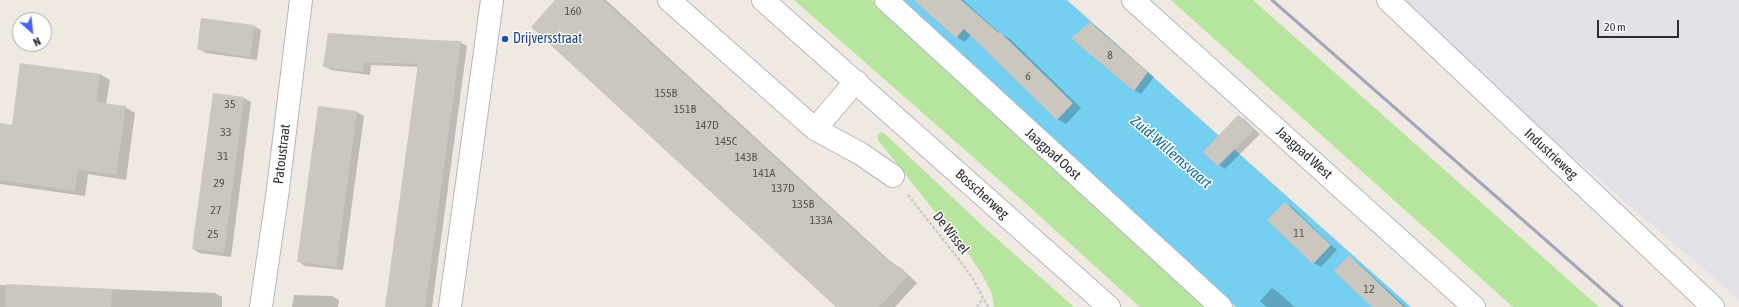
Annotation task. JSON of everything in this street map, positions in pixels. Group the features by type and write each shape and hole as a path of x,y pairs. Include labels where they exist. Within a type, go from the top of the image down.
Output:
{"street":[{"name":"Patoustraat","path":"261,307 301,0"},
{"path":"450,307 492,0"},
{"path":"669,0 814,129 861,154 893,176"},
{"name":"Bosscherweg","path":"763,0 1109,307"},
{"name":"Jaagpad Oost","path":"886,0 1222,307"},
{"name":"Jaagpad West","path":"1133,0 1474,307"},
{"name":"Industrieweg","path":"1388,0 1713,307"},
{"path":"814,129 856,81"}],"path":[{"name":"De Wissel","path":"893,176 958,257 973,279 988,307"},
{"path":"977,307 983,297"}],"shaded area":[{"path":"1390,0 1739,0 1739,300 1712,276"}],"green space":[{"path":"794,0 872,0 1215,307 1140,307 1022,200"},
{"path":"1171,0 1253,0 1599,307 1513,307"},
{"path":"881,132 885,134 986,229 1074,307 994,307 992,294 982,274 967,252 878,140 877,136"}],"water":[{"name":"Zuid-Willemsvaart","path":"896,0 1067,0 1411,307 1236,307"}],"building":[{"path":"555,0 603,0 890,263 891,261 908,276 879,307 836,307 531,27"},
{"path":"914,0 961,0 999,33 1000,32 1073,103 1057,120 964,29 956,38"},
{"path":"201,18 254,25 250,57 197,49"},
{"path":"1090,22 1148,72 1134,91 1071,38"},
{"path":"328,33 461,41 425,307 385,307 418,64 364,62 363,72 323,67"},
{"path":"20,63 100,74 96,102 126,106 116,175 78,169 75,191 0,180 0,123 12,125"},
{"path":"213,93 244,97 224,253 192,249"},
{"path":"318,106 357,111 336,267 297,262"},
{"path":"1238,115 1254,130 1218,166 1203,152"},
{"path":"1285,202 1331,245 1313,264 1267,220"},
{"path":"1349,255 1404,307 1372,307 1334,271"},
{"path":"6,284 112,289 111,307 5,307"}],"railway":[{"path":"1272,0 1622,307"}],"place":[{"name":"Drijversstraat","path":"505,39"}]}
